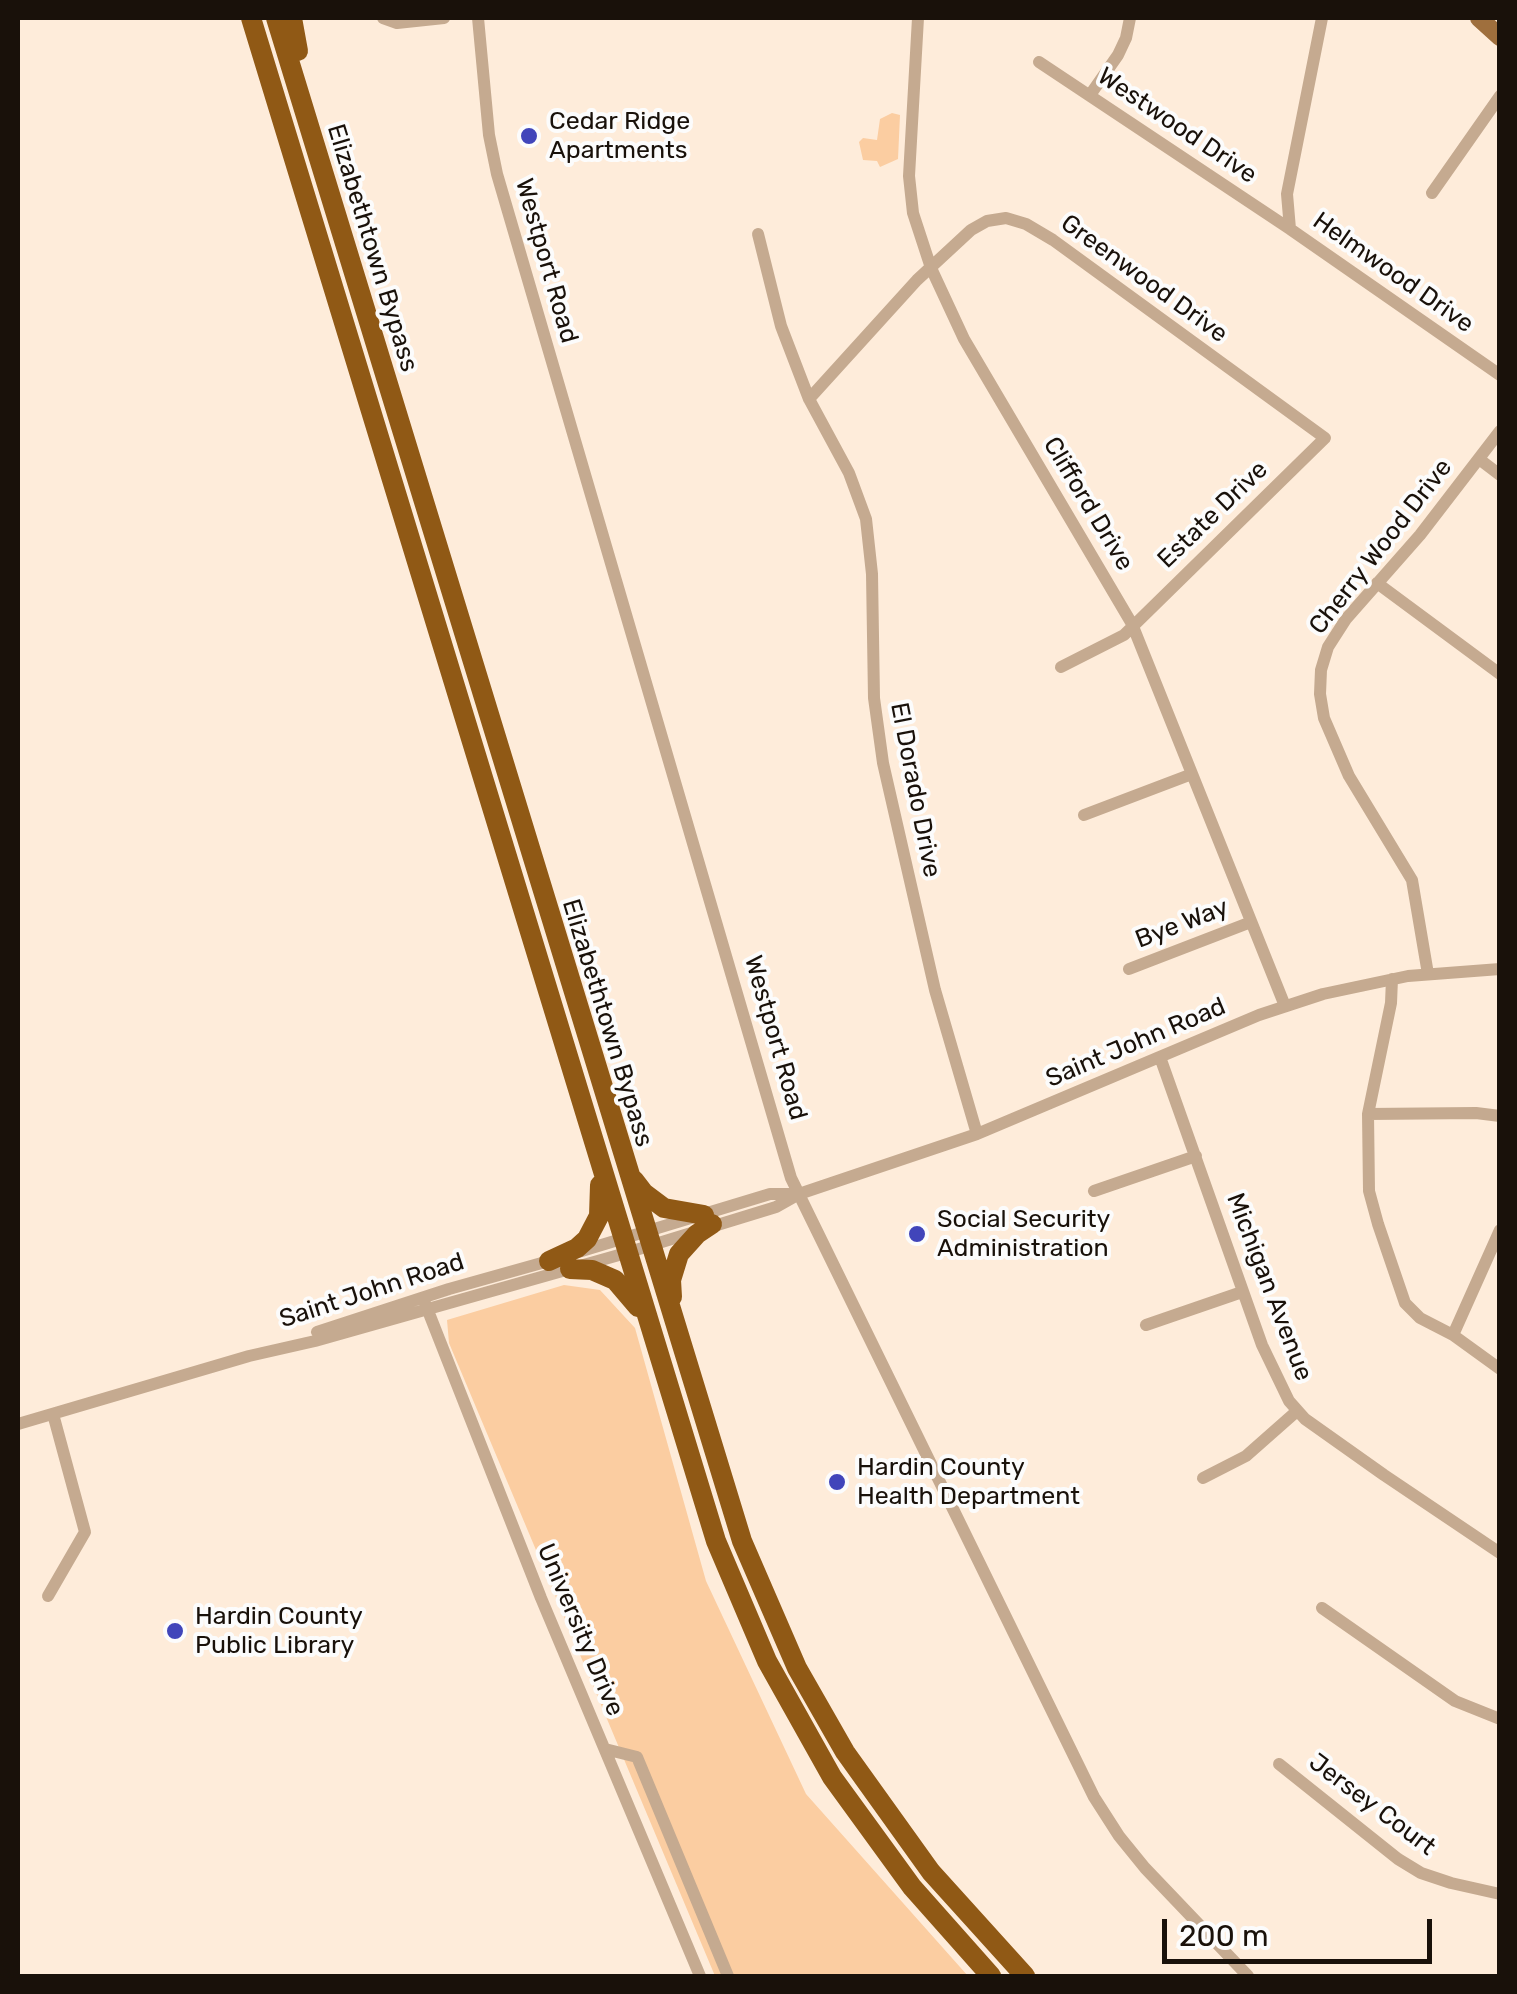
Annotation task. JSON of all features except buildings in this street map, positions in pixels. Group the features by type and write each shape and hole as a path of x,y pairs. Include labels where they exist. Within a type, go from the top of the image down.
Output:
{"highway":[{"path":"242,18 310,211"},
{"name":"Elizabethtown Bypass","path":"251,18 716,1541 752,1631 832,1777 912,1887 991,1976"},
{"name":"Elizabethtown Bypass","path":"276,18 742,1541 776,1626 820,1710 901,1834 1024,1976"},
{"path":"292,18 320,161"},
{"path":"622,1156 636,1183 653,1202 708,1219 674,1266 672,1294 678,1339"},
{"path":"549,1261 577,1248 594,1228 600,1202 599,1164"},
{"path":"570,1268 604,1274 625,1288 634,1298 654,1345"}],"main road":[{"path":"1480,18 1500,37"}],"street":[{"path":"383,18 397,23 444,18"},
{"name":"Westport Road","path":"478,18 496,174 791,1178 1094,1797 1145,1868 1248,1976"},
{"name":"Clifford Drive","path":"918,18 909,176 913,213 930,268 964,338 1132,624 1284,1006"},
{"path":"1090,95 1118,55 1130,18"},
{"name":"Helmwood Drive","path":"1322,18 1287,194 1290,229 1500,375"},
{"name":"Westwood Drive","path":"1039,62 1290,229"},
{"path":"1432,192 1500,96"},
{"name":"Greenwood Drive","path":"809,399 930,268 978,224 1006,218 1026,224 1326,438"},
{"name":"El Dorado Drive","path":"758,234 781,326 809,399 849,473 866,519 872,574 874,698 880,744 936,990 976,1134"},
{"name":"Cherry Wood Drive","path":"1428,974 1412,880 1350,776 1324,718 1322,670 1328,647 1346,619 1500,431"},
{"name":"Estate Drive","path":"1061,667 1124,635 1326,438"},
{"path":"1478,459 1500,476"},
{"path":"1377,583 1500,674"},
{"path":"1084,815 1192,774"},
{"name":"Bye Way","path":"1129,969 1251,922"},
{"name":"Saint John Road","path":"426,1303 570,1268 770,1194 799,1194 976,1134 1284,1006 1392,979 1500,969"},
{"path":"1392,979 1391,1003 1368,1114 1369,1191 1397,1284 1412,1310 1500,1369"},
{"name":"Michigan Avenue","path":"1160,1057 1276,1380 1297,1411 1384,1476 1500,1553"},
{"path":"1368,1114 1500,1116"},
{"path":"1094,1190 1196,1156"},
{"path":"1453,1335 1500,1230"},
{"name":"Saint John Road","path":"18,1424 426,1303 549,1261 624,1246"},
{"path":"1146,1325 1242,1292"},
{"name":"University Drive","path":"426,1303 541,1598 700,1976"},
{"path":"1203,1478 1246,1456 1297,1411"},
{"path":"48,1596 85,1532 53,1414"},
{"path":"1322,1608 1455,1701 1500,1719"},
{"path":"606,1749 637,1757 728,1976"},
{"name":"Jersey Court","path":"1278,1764 1398,1860 1450,1883 1500,1894"}],"shaded area":[{"path":"892,113 900,115 898,159 880,167 877,161 863,160 859,142 863,138 877,140 880,119"},
{"path":"564,1285 600,1290 635,1328 706,1581 806,1794 968,1976 715,1976 449,1343 447,1320"}],"place":[{"name":"Cedar Ridge Apartments","path":"529,136"},
{"name":"Social Security Administration","path":"917,1234"},
{"name":"Hardin County Health Department","path":"837,1482"},
{"name":"Hardin County Public Library","path":"175,1631"}]}
